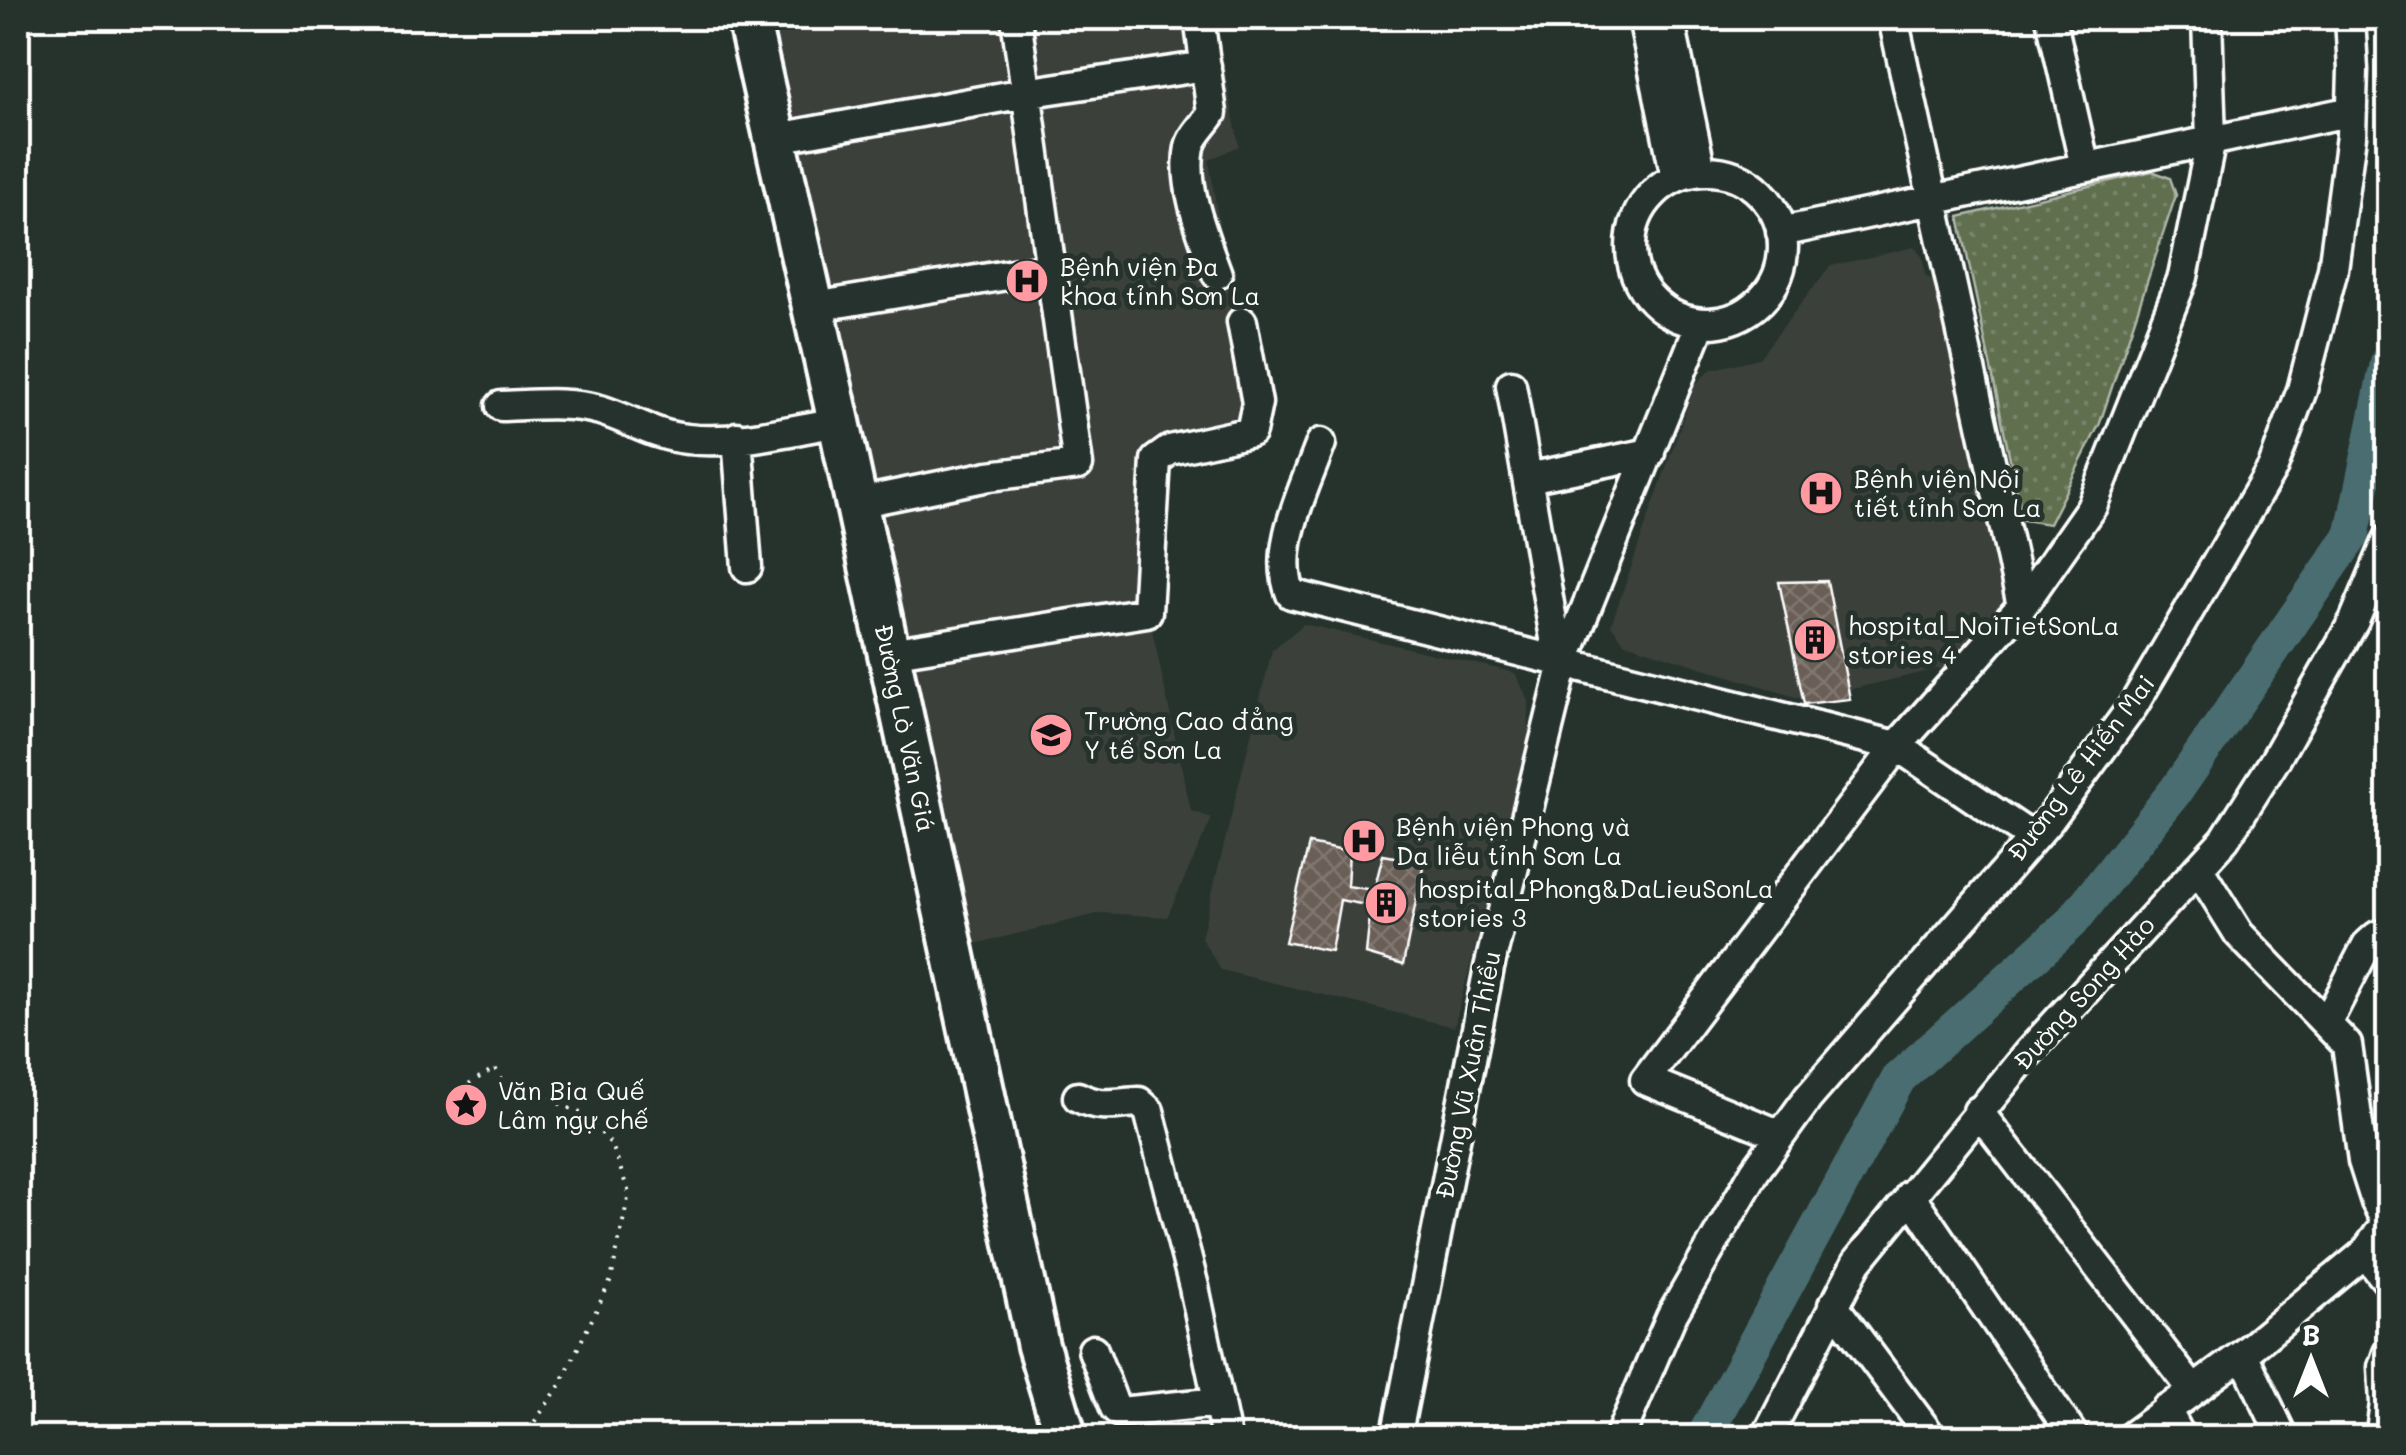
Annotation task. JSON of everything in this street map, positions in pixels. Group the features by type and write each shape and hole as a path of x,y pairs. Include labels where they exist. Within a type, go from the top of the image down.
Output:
{"highway":[{"name":"Đường Lò Văn Giá","path":"748,18 814,306 1038,1346 1066,1438"}],"street":[{"path":"857,503 989,476 1078,465 1016,18"},
{"path":"1198,18 1212,113 1190,144 1191,184 1199,225 1217,274"},
{"path":"1643,18 1688,174"},
{"path":"1669,18 1688,174"},
{"path":"1893,18 2022,606"},
{"path":"2051,18 2085,168"},
{"path":"1782,1135 1645,1080 1897,746 2022,606 2092,506 2183,278 2212,140 2207,18"},
{"name":"Đường Lê Hiến Mai","path":"1618,1438 1671,1317 1755,1171 1808,1098 2033,838 2134,706 2273,467 2302,390 2334,269 2346,191 2352,110 2350,18"},
{"path":"777,138 1025,93 1206,66"},
{"path":"1782,232 2352,110"},
{"path":"1726,173 1749,183 1768,200 1782,232 1780,271 1768,294 1749,311 1726,321 1701,323 1676,317 1655,303 1640,284 1631,260 1631,234 1640,211 1655,191 1688,174 1726,173"},
{"path":"814,306 1049,268"},
{"path":"889,653 1147,612 1156,460 1170,450 1251,432 1257,403 1242,322"},
{"name":"Đường Vũ Xuân Thiều","path":"1396,1438 1488,968 1564,663 1701,323"},
{"path":"1511,386 1556,638 1564,663"},
{"path":"501,406 578,405 674,438 706,440 839,422"},
{"path":"738,438 746,567"},
{"path":"1321,443 1284,558 1291,594 1897,746 2033,838"},
{"path":"1528,478 1650,453"},
{"name":"Đường Song Hào","path":"1778,1430 1857,1262 1978,1111 2226,839 2354,621 2388,540"},
{"path":"2129,1438 2243,1354 2365,1253 2388,1223 2376,1202 2364,1160 2350,1052 2328,1022 2233,926 2198,868"},
{"path":"2328,1022 2367,945 2385,932"},
{"path":"1078,1097 1104,1106 1140,1102 1149,1111 1226,1438"},
{"path":"1978,1111 2193,1390"},
{"path":"1910,1196 2075,1438"},
{"path":"2365,1253 2388,1282"},
{"path":"1834,1305 1932,1438"},
{"path":"1093,1350 1120,1412 1219,1402"},
{"path":"2380,1438 2388,1353"},
{"path":"2243,1354 2284,1438"},
{"path":"2166,1409 2181,1438"}],"path":[{"path":"469,1093 467,1085 496,1068 510,1094 544,1089 558,1103 585,1115 612,1145 629,1193 611,1280 558,1387 523,1438"}],"shaded area":[{"name":"Bệnh viện Đa khoa tỉnh Sơn La","path":"763,18 1271,18 1217,27 1239,146 1209,160 1247,402 1243,422 1150,448 1142,607 911,643"},
{"name":"Bệnh viện Nội tiết tỉnh Sơn La","path":"1915,247 1923,258 1925,276 1942,285 2007,602 1950,666 1805,700 1625,643 1611,625 1695,385 1710,370 1759,358 1830,266"},
{"name":"Bệnh viện Phong và Da liễu tỉnh Sơn La","path":"1304,624 1515,673 1529,701 1528,744 1454,1027 1221,970 1201,938 1272,650"},
{"name":"Trường Cao đẳng Y tế Sơn La","path":"1151,625 1191,811 1212,818 1167,917 1101,913 971,945 910,659"}],"green space":[{"path":"2152,171 2170,178 2176,195 2100,423 2049,524 2023,520 1959,217"}],"building":[{"name":"hospital_NoiTietSonLa stories 4","path":"1827,581 1850,699 1804,704 1779,582"},
{"name":"hospital_Phong&DaLieuSonLa stories 3","path":"1309,844 1349,852 1347,886 1374,890 1383,855 1424,862 1403,965 1366,954 1371,906 1340,900 1331,951 1285,942"}],"waterway":[{"path":"1703,1438 1899,1078 2072,922 2177,789 2352,535 2388,361"}],"place":[{"name":"Bệnh viện Đa khoa tỉnh Sơn La","path":"1027,281"},
{"name":"Bệnh viện Nội tiết tỉnh Sơn La","path":"1821,493"},
{"name":"hospital_NoiTietSonLa stories 4","path":"1815,640"},
{"name":"Trường Cao đẳng Y tế Sơn La","path":"1051,735"},
{"name":"Bệnh viện Phong và Da liễu tỉnh Sơn La","path":"1364,841"},
{"name":"hospital_Phong&DaLieuSonLa stories 3","path":"1386,903"},
{"name":"Văn Bia Quế Lâm ngự chế","path":"466,1105"}]}
